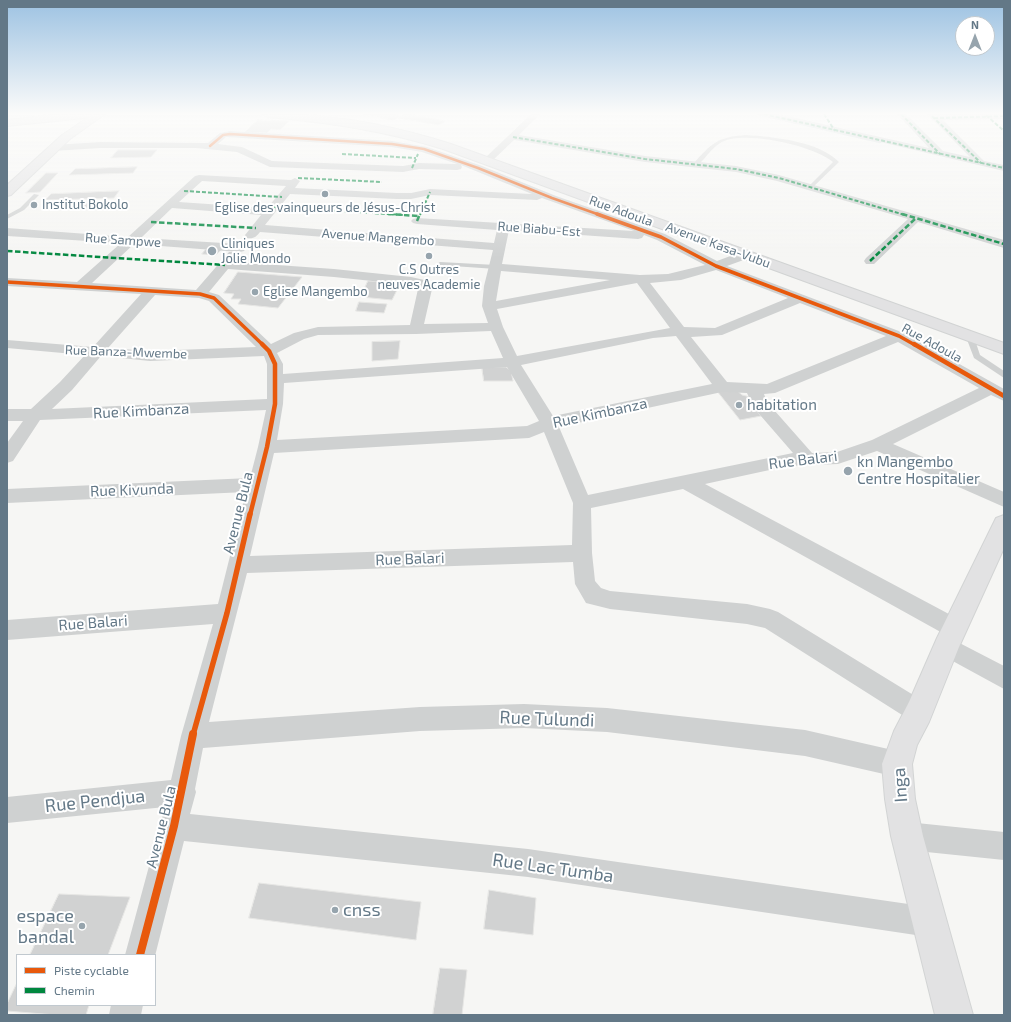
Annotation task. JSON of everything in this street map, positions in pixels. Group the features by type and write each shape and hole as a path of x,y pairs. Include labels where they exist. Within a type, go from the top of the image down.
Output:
{"main road":[{"path":"7,192 39,162"},
{"name":"Avenue Kasa-Vubu","path":"478,162 746,255 1004,349"},
{"name":"Inga","path":"954,1015 907,836 900,799 897,764 904,741 919,712 950,637 1000,542"}],"street":[{"path":"268,162 270,164 408,169 419,166 483,164 486,162"},
{"path":"334,166 337,162"},
{"name":"Rue Adoula","path":"474,162 483,164 552,198 661,237 716,266 899,336 997,392"},
{"path":"672,162 743,170 779,178 1004,244"},
{"path":"975,162 1004,168"},
{"path":"262,182 270,164"},
{"path":"200,294 290,187 311,165"},
{"path":"397,196 408,169"},
{"path":"80,287 170,206 196,180 202,178 262,182 290,187 397,196 411,196 430,192 552,198"},
{"path":"170,206 269,212"},
{"path":"870,261 916,218"},
{"name":"Rue Biabu-Est","path":"417,221 661,237"},
{"path":"504,226 491,286 489,306 496,327 512,362 549,423 582,503 582,553 585,584 594,596 610,600 747,614 770,619 919,712"},
{"name":"Avenue Mangembo","path":"256,228 500,247"},
{"name":"Rue Sampwe","path":"7,232 240,248"},
{"path":"496,267 663,280 683,277 746,255"},
{"path":"225,265 334,273 411,281 424,284 425,289 416,330"},
{"path":"489,306 640,279"},
{"path":"640,279 722,387"},
{"name":"Avenue Bula","path":"7,282 200,294 214,298 269,352 275,364 275,404 267,447 256,485 227,613 193,736 183,792 140,954"},
{"path":"7,457 35,416 66,386 151,291"},
{"path":"276,379 512,362 653,334 679,331 697,333 717,332 801,298"},
{"path":"269,352 299,336 318,331 416,330 496,327"},
{"name":"Rue Kimbanza","path":"267,447 529,432 549,423 722,387 742,386 769,389 899,336"},
{"name":"Rue Banza-Mwembe","path":"7,344 150,356 269,352"},
{"path":"753,388 760,404 807,458"},
{"name":"Rue Balari","path":"582,503 788,460 807,458 838,458 878,444 997,392"},
{"name":"Rue Kimbanza","path":"7,415 35,416 275,404"},
{"path":"878,444 1004,500"},
{"path":"686,482 950,637 1004,678"},
{"name":"Rue Kivunda","path":"7,496 256,485"},
{"name":"Rue Balari","path":"238,565 582,553"},
{"name":"Rue Balari","path":"7,630 227,613"},
{"name":"Rue Tulundi","path":"193,736 420,719 524,716 607,720 804,743 897,764"},
{"name":"Rue Pendjua","path":"7,810 183,792"},
{"name":"Rue Lac Tumba","path":"174,826 528,863 929,922"},
{"path":"907,836 1004,846"}],"lane":[{"path":"811,187 836,162"},
{"path":"7,217 22,209 36,195"},
{"path":"440,264 496,267"},
{"path":"970,337 977,356 1004,374"}],"building":[{"path":"137,167 133,173 69,175 75,169"},
{"path":"46,173 58,173 40,192 26,193"},
{"path":"119,191 114,198 45,200 51,194"},
{"path":"57,203 102,203 97,208 51,209"},
{"name":"Cliniques Jolie Mondo","path":"207,248 222,249 216,255 202,254"},
{"path":"238,272 302,277 278,308 238,304 241,299 231,299 234,294 224,293"},
{"path":"368,281 401,282 392,300 361,297"},
{"path":"359,302 387,304 384,313 356,311"},
{"path":"400,341 398,359 372,361 372,342"},
{"path":"482,367 506,367 511,371 513,381 484,381"},
{"name":"habitation","path":"734,388 742,395 750,397 748,403 753,406 761,416 740,420 717,391"},
{"name":"cnss","path":"259,883 421,902 416,940 249,918"},
{"path":"489,890 536,898 533,935 484,929"},
{"name":"espace bandal","path":"59,894 130,897 108,954 30,954"},
{"path":"440,968 467,970 462,1015 433,1015"},
{"name":"espace bandal","path":"16,985 16,1006 89,1006 86,1015 56,1015 7,1011 7,1004"}],"marked path":[{"path":"412,168 415,162"},
{"path":"670,162 736,169 779,178 1004,244"},
{"path":"976,162 1004,168"},
{"path":"298,178 382,182"},
{"path":"184,191 282,197"},
{"path":"417,221 430,192"},
{"path":"273,207 419,216"},
{"path":"870,261 916,218"},
{"path":"151,222 256,228"},
{"path":"7,251 225,265"}],"cycle path":[{"path":"460,162 552,198 661,237 716,266 899,336 1004,396"},
{"path":"7,282 200,294 214,298 269,351 275,364 275,404 267,447 227,613 193,736 174,826 140,954"}],"place":[{"name":"Eglise des vainqueurs de Jésus-Christ","path":"325,194"},
{"name":"Institut Bokolo","path":"34,205"},
{"name":"Cliniques Jolie Mondo","path":"212,251"},
{"name":"C.S Outres neuves Academie","path":"429,256"},
{"name":"Eglise Mangembo","path":"255,292"},
{"name":"habitation","path":"739,405"},
{"name":"kn Mangembo Centre Hospitalier","path":"848,471"},
{"name":"cnss","path":"335,910"},
{"name":"espace bandal","path":"82,926"}]}
